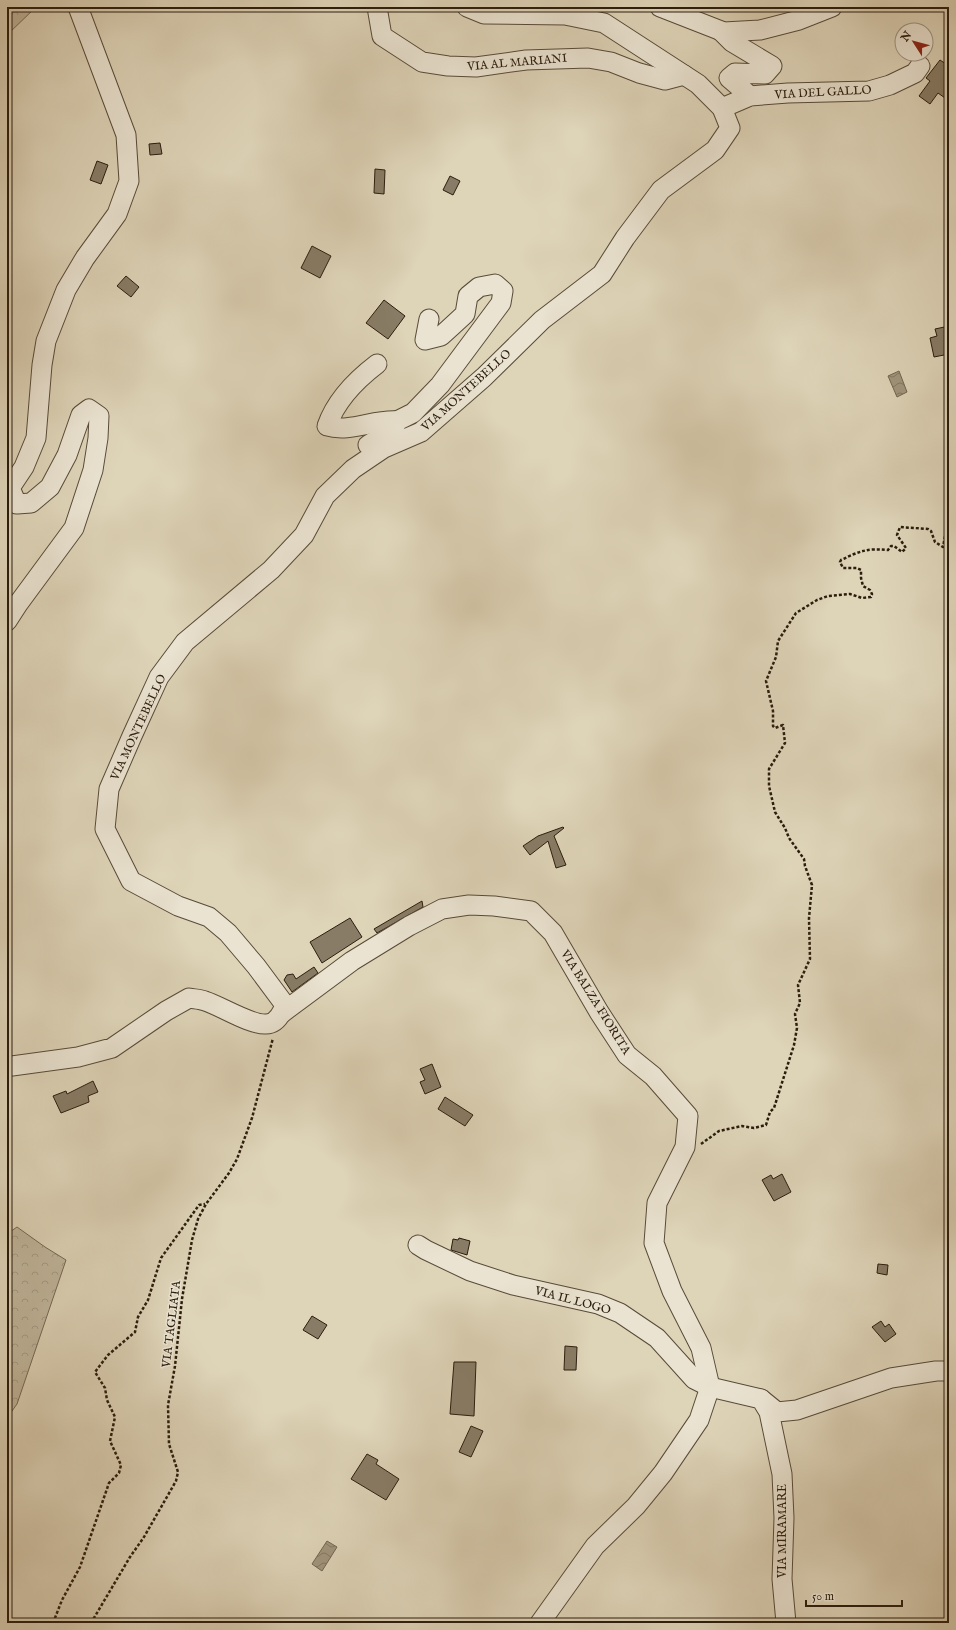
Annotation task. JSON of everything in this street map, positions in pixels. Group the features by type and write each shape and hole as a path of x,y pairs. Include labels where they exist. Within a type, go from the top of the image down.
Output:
{"street":[{"path":"7,621 74,528 93,470 98,438 99,416 89,409 81,415 67,455 50,487 30,503 17,504 10,488 24,467 36,438 42,365 46,341 66,290 85,258 117,214 129,181 126,135 78,7"},
{"name":"VIA AL MARIANI","path":"377,7 382,36 422,62 448,66 476,67 526,60 588,58 611,62 639,73 665,80 684,75"},
{"name":"VIA MONTEBELLO","path":"281,1013 256,966 228,933 209,917 178,906 131,881 105,829 109,789 159,678 185,642 271,570 304,535 324,496 353,469 384,448 420,432 484,377 542,320 602,274 625,238 661,190 715,150 730,128 722,108 698,84 604,23 564,16 484,14 467,7"},
{"path":"660,7 724,32 760,30 799,20 832,7"},
{"path":"721,31 732,42 772,66 765,74 735,74 729,78 750,96"},
{"name":"VIA DEL GALLO","path":"722,108 750,96 788,93 869,91 890,85 915,73 920,66"},
{"path":"377,364 366,372 341,397 331,413 327,426 345,428 386,420 397,421 413,412 440,385 501,303 502,291 495,284 479,287 468,296 465,314 441,336 425,340 430,319"},
{"path":"324,496 337,469 354,453 394,428 397,421"},
{"name":"VIA BALZA FIORITA","path":"281,1013 352,961 410,926 442,909 469,905 494,906 531,911 553,933 599,1012 627,1056 653,1076 688,1116 685,1147 657,1202 654,1243 672,1291 700,1348 710,1387"},
{"path":"7,1065 12,1066 78,1057 112,1048 166,1011 189,998 204,1001 257,1023 267,1024 281,1013"},
{"name":"VIA IL LOGO","path":"418,1245 470,1271 513,1285 598,1304 620,1313 657,1338 694,1379 710,1387"},
{"path":"540,1623 595,1546 636,1506 663,1473 699,1420 710,1387 761,1399 777,1412 797,1410 892,1378 936,1371 949,1371"},
{"name":"VIA MIRAMARE","path":"761,1399 769,1412 782,1474 784,1518 782,1579 786,1623"}],"path":[{"path":"678,1160 719,1131 742,1126 754,1128 766,1124 770,1112 774,1108 786,1076 794,1045 797,1028 795,1014 800,1003 798,985 810,959 809,918 812,885 804,859 789,838 785,828 775,812 769,786 769,769 784,743 783,725 778,728 773,726 773,712 766,681 776,657 778,641 796,613 816,600 828,596 850,594 862,598 871,597 872,594 870,590 863,586 861,570 857,568 843,568 840,562 841,560 859,551 873,549 888,550 891,546 894,546 902,552 906,548 897,535 900,527 931,531 936,542 942,547 946,530 949,531"},
{"name":"VIA TAGLIATA","path":"91,1623 130,1557 144,1537 176,1481 178,1472 169,1444 168,1405 175,1366 182,1299 192,1240 198,1219 206,1204 237,1160 252,1118 281,1013"},
{"path":"53,1623 62,1600 80,1568 110,1483 119,1473 121,1465 110,1441 115,1417 107,1400 105,1388 95,1372 108,1356 135,1332 138,1317 148,1300 161,1258 200,1205 206,1204"}],"green space":[{"path":"7,7 36,7 7,35"},
{"path":"17,1227 66,1260 17,1404 7,1418 7,1234"}],"water":[{"path":"899,371 907,392 897,397 888,376"},
{"path":"327,1541 337,1547 322,1571 312,1564"}],"building":[{"path":"940,60 949,66 949,93 945,98 938,93 930,104 919,96 930,81 926,78"},
{"path":"160,143 162,154 150,155 149,144"},
{"path":"97,161 108,165 101,184 90,180"},
{"path":"375,169 385,170 384,194 374,193"},
{"path":"450,176 460,181 453,195 443,190"},
{"path":"312,246 331,256 320,278 301,268"},
{"path":"126,276 139,287 131,297 117,286"},
{"path":"384,300 405,316 388,339 366,323"},
{"path":"949,326 949,354 934,357 930,338 937,336 935,329"},
{"path":"563,827 564,828 554,836 566,865 556,868 548,841 530,855 523,846 538,836"},
{"path":"422,901 423,907 377,933 374,929"},
{"path":"350,918 362,937 322,963 310,942"},
{"path":"314,967 318,973 292,992 284,980 287,975 293,974 296,979"},
{"path":"432,1064 441,1087 425,1094 420,1082 425,1080 420,1069"},
{"path":"93,1081 98,1092 88,1096 89,1102 61,1113 53,1096 66,1091 67,1094"},
{"path":"445,1097 473,1115 465,1126 438,1109"},
{"path":"782,1174 791,1192 774,1201 762,1180 771,1175 773,1179"},
{"path":"459,1238 470,1241 467,1255 451,1250 453,1239 458,1240"},
{"path":"878,1264 888,1265 887,1275 877,1273"},
{"path":"312,1316 327,1325 318,1339 303,1330"},
{"path":"881,1321 885,1327 889,1324 896,1334 885,1342 872,1327"},
{"path":"565,1346 577,1347 576,1370 564,1370"},
{"path":"454,1362 476,1362 474,1416 450,1414"},
{"path":"471,1426 483,1431 471,1457 459,1452"},
{"path":"367,1454 378,1460 376,1464 399,1479 386,1500 351,1479"}]}
